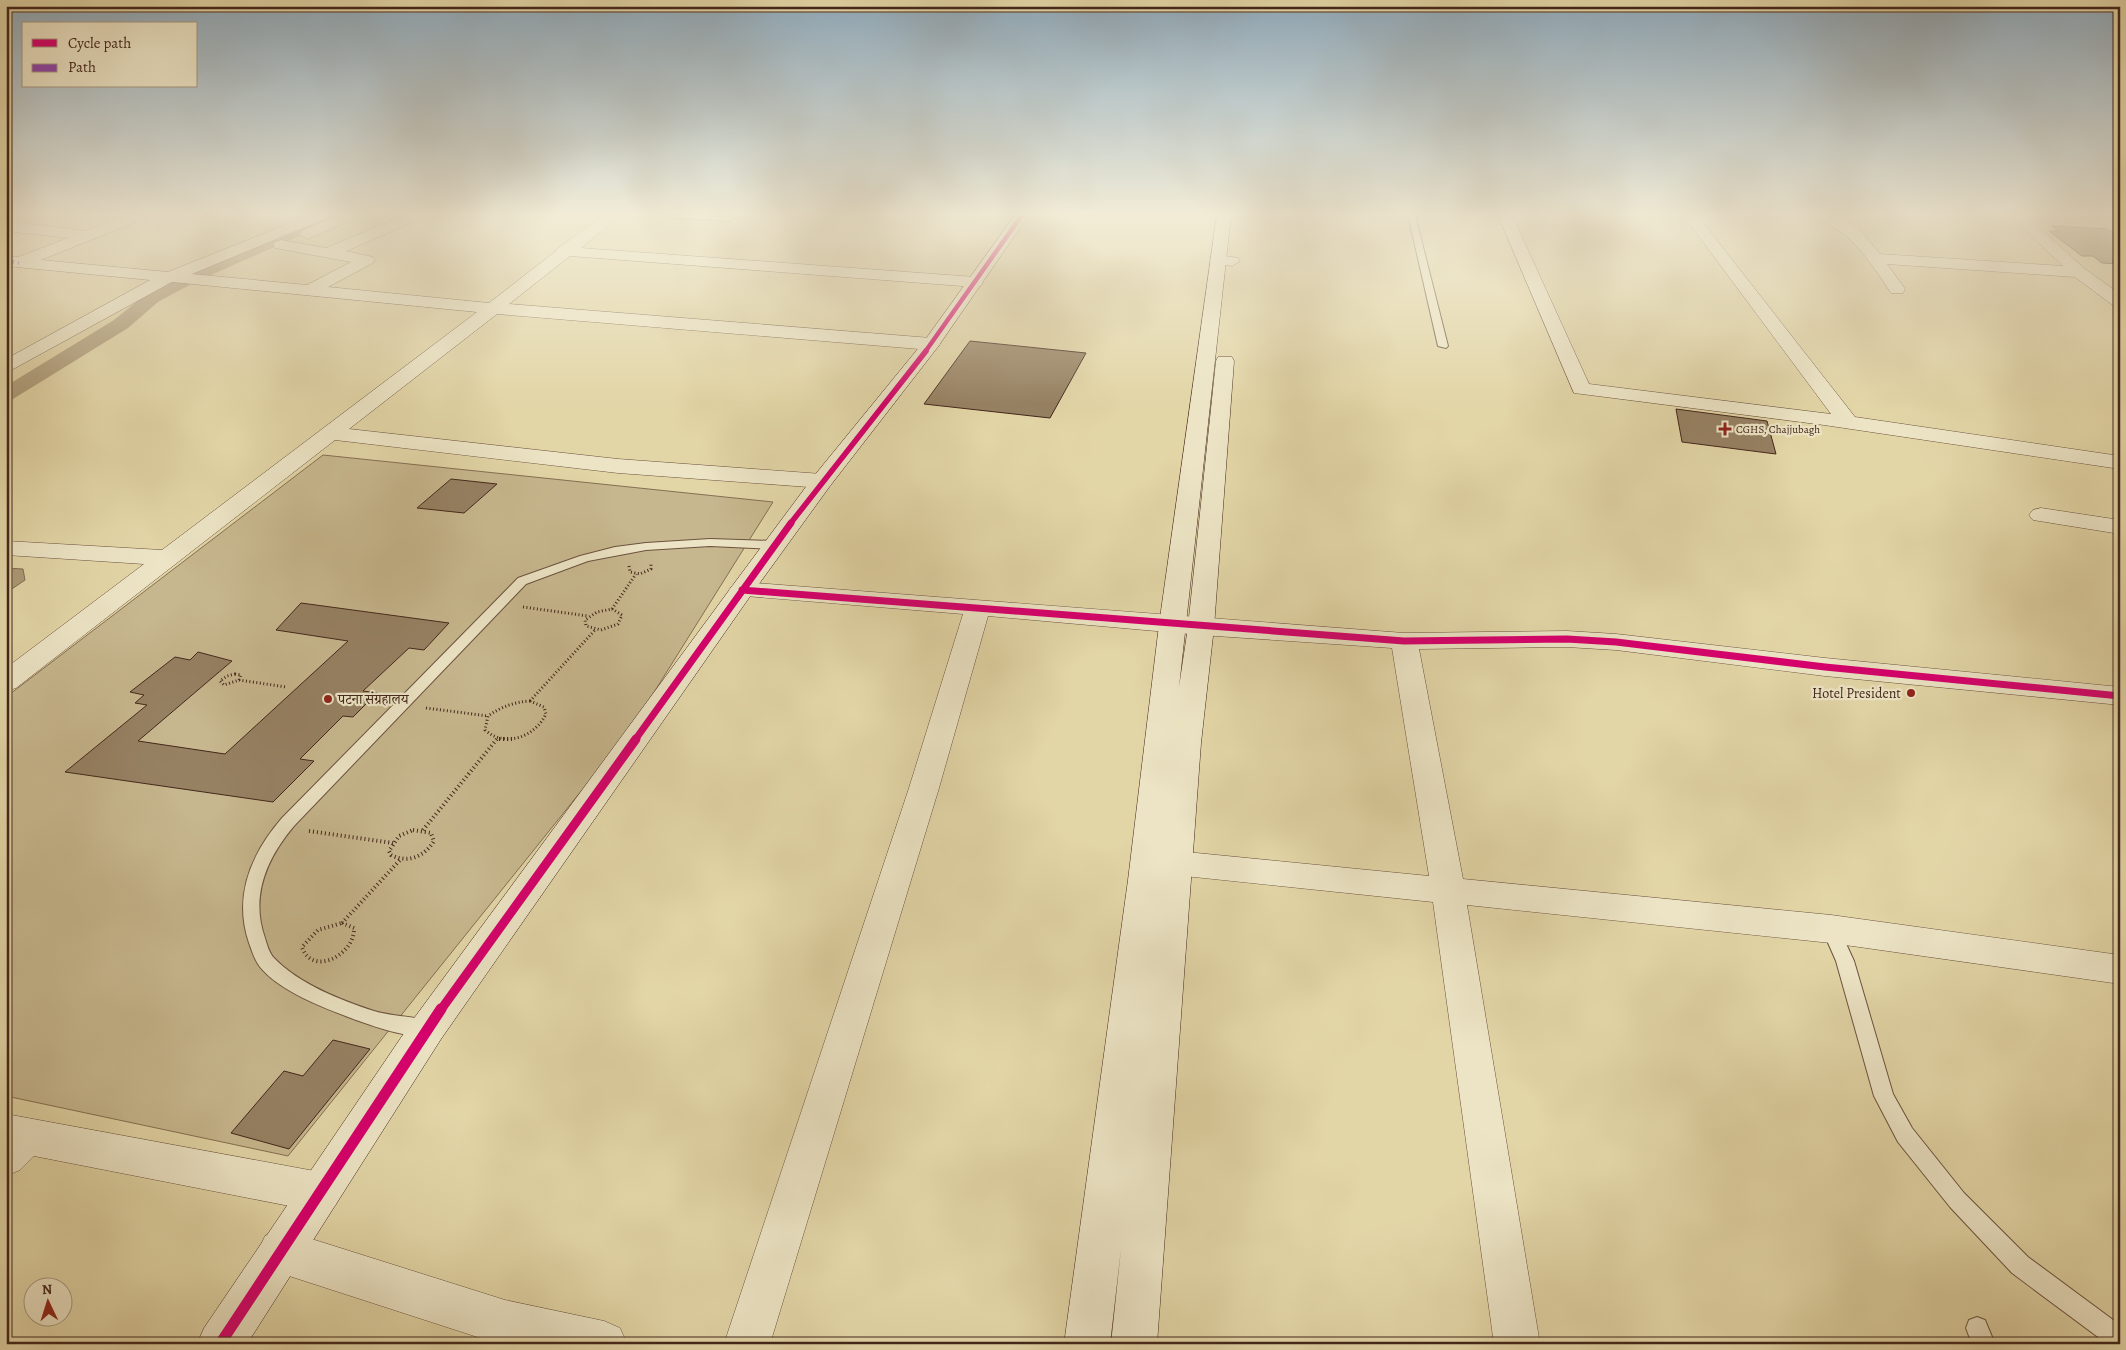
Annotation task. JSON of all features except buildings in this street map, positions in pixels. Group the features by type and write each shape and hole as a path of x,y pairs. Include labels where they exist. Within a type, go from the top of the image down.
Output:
{"street":[{"path":"6,367 170,278"},
{"path":"182,278 492,308 931,344"},
{"path":"201,280 206,278"},
{"path":"310,290 334,278"},
{"path":"6,682 332,434 530,278"},
{"path":"922,278 975,282"},
{"path":"220,1344 428,1028 742,590 822,481 931,344 978,278"},
{"path":"1134,1344 1161,871 1172,625 1222,278"},
{"path":"1087,1344 1161,871 1186,743 1201,627 1224,278"},
{"path":"1533,278 1582,389 1824,419 2120,464"},
{"path":"1738,278 1849,424"},
{"path":"1889,278 1897,289"},
{"path":"2087,278 2120,302"},
{"path":"332,434 618,466 822,481"},
{"path":"2041,515 2120,527"},
{"path":"6,548 168,558"},
{"path":"742,590 978,607 1172,625 1404,641 1567,639 1616,642 1825,667 2120,696"},
{"path":"747,1344 924,788 978,607"},
{"path":"1404,641 1448,889 1517,1344"},
{"path":"1161,871 1448,889 1831,929 2120,970"},
{"path":"13,1142 320,1192"},
{"path":"280,1251 505,1322 604,1344"}],"lane":[{"path":"1426,278 1443,346"},
{"path":"428,1028 386,1022 338,1005 292,981 266,962 252,931 249,893 265,851 283,827 522,581 558,565 595,554 674,542 730,541 776,545"},
{"path":"1831,929 1845,961 1884,1096 1905,1136 1957,1200 2020,1265 2110,1332 2120,1337"}],"path":[{"path":"612,609 636,574"},
{"path":"499,604 589,616"},
{"path":"612,609 620,612 623,618 621,621 608,629 595,630 586,626 585,620 589,616 599,610 612,609"},
{"path":"530,701 595,630"},
{"path":"238,680 241,675 233,673 220,681 226,685 238,680 286,687"},
{"path":"402,704 488,716 507,704 530,701 540,704 546,710 542,723 533,731 520,737 498,739 485,730 488,716"},
{"path":"423,830 498,739"},
{"path":"283,827 393,843"},
{"path":"423,830 434,836 432,846 414,858 400,860 391,855 390,851 393,843 406,833 423,830"},
{"path":"342,923 354,928 355,940 351,946 336,957 327,960 311,961 306,957 302,947 311,935 326,926 342,923 400,860"}],"shaded area":[{"path":"323,455 773,502 631,729 288,1156 6,1096 6,697"},
{"path":"6,568 23,569 25,580 6,593"}],"waterway":[{"path":"6,395 121,324 152,298 189,278"}],"cycle path":[{"path":"220,1344 428,1028 742,590 822,481 931,344 978,278"},
{"path":"742,590 978,607 1201,627 1404,641 1567,639 1616,642 1825,667 2120,696"}],"place":[{"name":"CGHS, Chajjubagh","path":"1725,429"},
{"name":"Hotel President","path":"1911,693"},
{"name":"पटना संग्रहालय","path":"328,699"}]}
